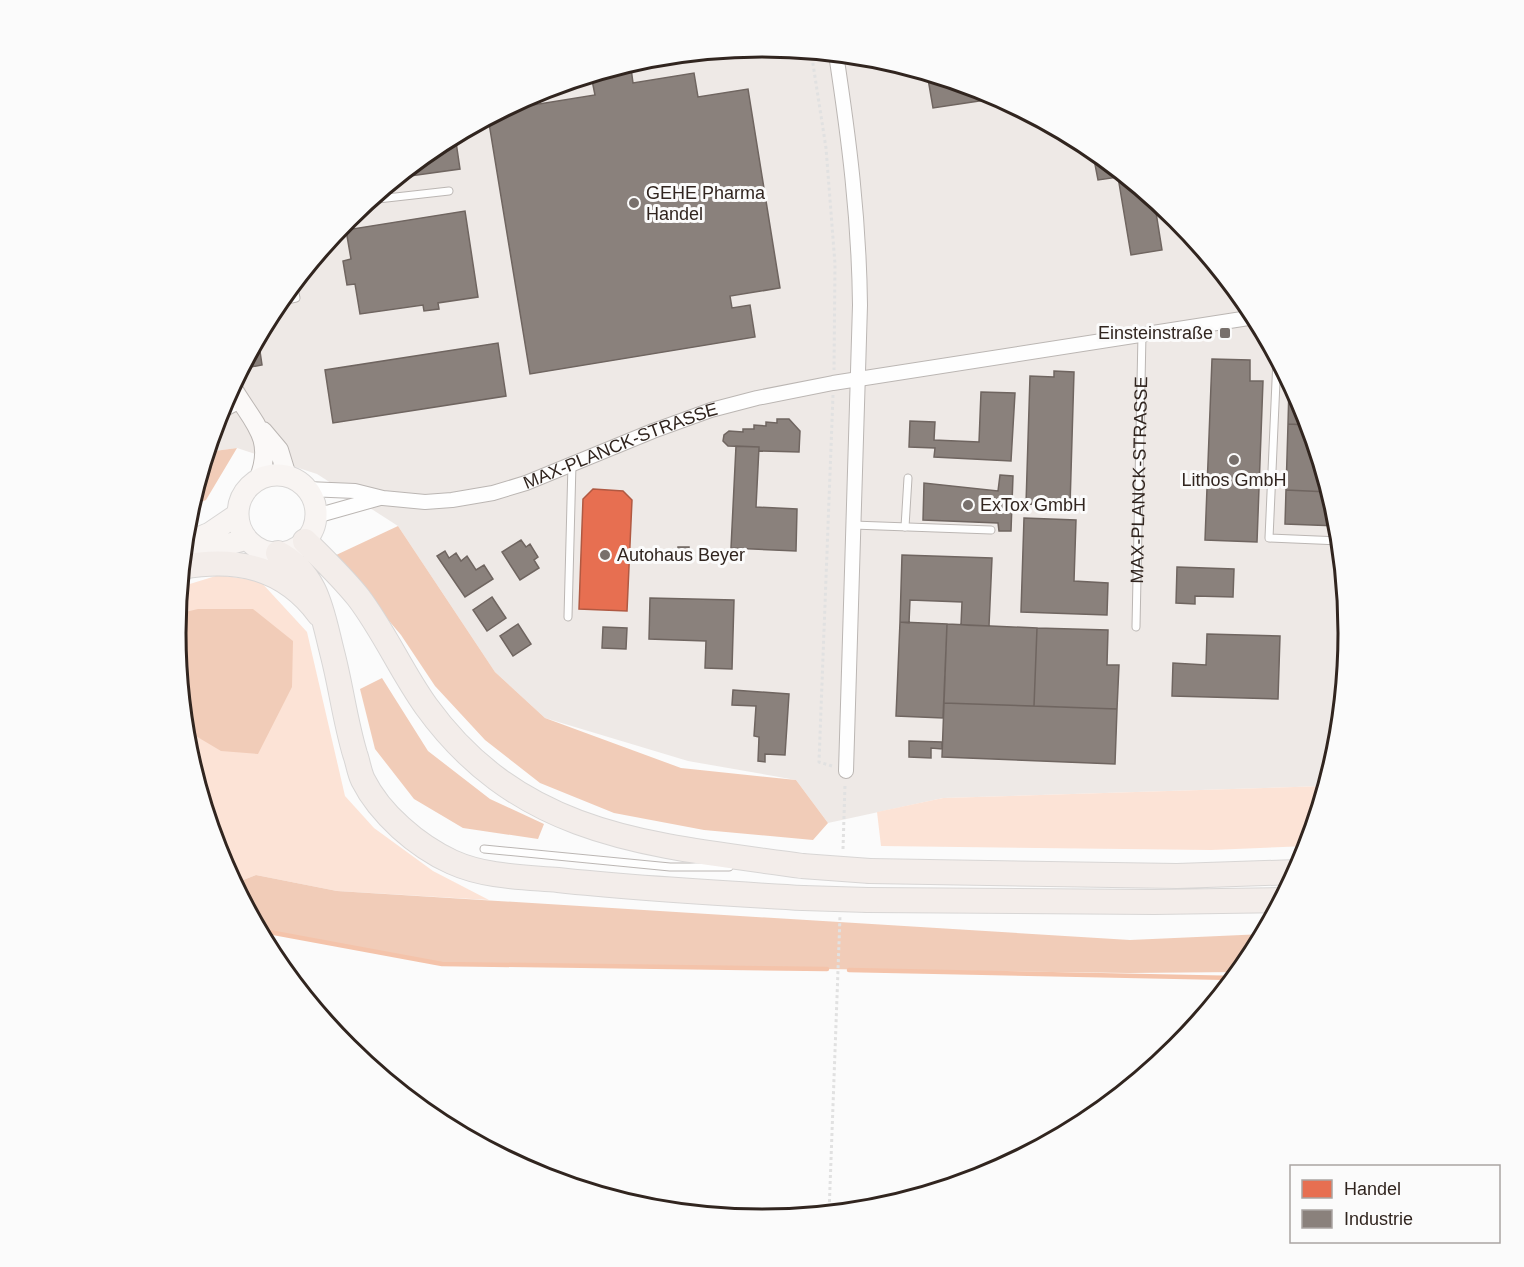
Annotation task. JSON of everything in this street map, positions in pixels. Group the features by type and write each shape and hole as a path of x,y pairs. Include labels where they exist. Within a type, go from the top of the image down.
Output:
{"highway":[{"path":"305,541 358,598 426,706 451,737 484,768 511,788 545,809 577,823 617,836 711,854 801,866 870,871 1177,876 1286,872"},
{"path":"278,553 296,564 311,582 317,597 337,672 349,733 363,780 389,818 423,845 452,862 485,873 636,888 803,898 1154,902 1273,900"},
{"path":"189,565 236,563 261,569 280,578 302,595 324,621"}],"main road":[{"path":"237,396 257,426 266,448 258,480"},
{"path":"257,426 269,436 279,450 287,476"},
{"path":"272,475 287,476 307,489 314,502 316,516 310,534 297,547 278,553 261,550 247,539 240,527 238,514 240,500 248,488 258,480 272,475"},
{"path":"193,540 210,533 238,514"},
{"path":"190,562 219,548 247,539"}],"street":[{"path":"837,62 853,170 859,260 858,379 846,771"},
{"name":"MAX-PLANCK-STRASSE","path":"307,489 355,491 383,498 426,502 493,493 526,483 711,410 757,398 833,383 1244,319"},
{"name":"MAX-PLANCK-STRASSE","path":"316,516 383,498"}],"lane":[{"path":"384,198 449,191"},
{"name":"MAX-PLANCK-STRASSE","path":"1136,627 1142,334"},
{"path":"1276,374 1269,538 1331,541"},
{"path":"230,410 242,404"},
{"path":"568,616 572,464"},
{"path":"905,527 908,478"},
{"path":"854,525 991,530"},
{"path":"484,849 670,867 801,866"}],"path":[{"path":"812,59 826,148 835,264 833,383 819,762 846,771 844,830"},
{"path":"829,1206 840,928"}],"shaded area":[{"path":"724,58 800,58 837,62 874,68 947,88 1017,116 1082,154 1113,176 1170,226 1195,253 1241,313 1261,345 1295,413 1308,448 1319,484 1334,558 1337,596 1337,671 1334,709 1318,786 943,798 828,823 796,780 688,761 545,718 495,672 398,526 317,474 237,448 215,451 245,379 283,313 329,253 354,226 411,176 474,134 507,116 541,101 613,77 650,68"},
{"path":"237,448 206,500 201,502 205,484 215,451"},
{"path":"398,526 495,672 545,718 681,768 796,780 828,823 813,840 704,830 614,813 540,783 485,740 435,686 401,635 334,556"},
{"path":"219,575 260,581 307,632 345,796 374,828 433,871 489,900 337,891 256,875 242,881 229,854 205,783 190,709 185,634 188,585"},
{"path":"198,609 253,609 293,641 292,687 258,754 221,751 195,736 187,671 186,612"},
{"path":"382,678 428,751 490,799 544,824 538,839 463,828 414,799 375,749 360,689"},
{"path":"1318,786 1298,846 1211,850 881,846 877,812 943,798"},
{"path":"256,875 337,891 1130,940 1253,934 1228,972 1129,973 442,964 270,934 242,881"}],"building: Handel":[{"name":"Autohaus Beyer","path":"593,489 623,491 632,500 627,611 579,609 583,499"}],"building: Industrie":[{"name":"GEHE Pharma Handel","path":"632,72 633,83 694,73 698,97 748,89 780,288 730,296 732,308 750,305 755,337 530,374 489,126 531,105 595,95 593,83"},
{"path":"929,82 982,101 933,108"},
{"path":"456,145 460,169 411,176"},
{"path":"1095,163 1115,177 1098,180"},
{"path":"1119,181 1156,213 1162,250 1131,255"},
{"path":"465,211 478,297 438,303 439,309 424,311 423,305 360,314 355,284 347,285 343,261 351,259 347,234 351,229"},
{"path":"498,343 506,396 333,423 325,370"},
{"path":"260,351 262,365 251,367"},
{"name":"Lithos GmbH","path":"1212,359 1250,360 1250,381 1263,381 1257,542 1205,540"},
{"path":"1054,371 1074,372 1070,506 1026,504 1030,376 1054,377"},
{"path":"981,392 1015,393 1011,461 934,457 935,448 909,447 910,421 935,422 934,440 979,442"},
{"path":"1289,400 1299,425 1288,424"},
{"path":"777,419 789,419 800,431 799,452 759,451 759,447 728,446 723,441 724,435 729,431 743,432 743,429 754,429 754,425 766,426 766,422 777,423"},
{"path":"1288,424 1299,425 1321,492 1286,490"},
{"path":"736,446 759,447 756,507 797,509 796,551 731,548"},
{"name":"ExTox GmbH","path":"1000,475 1013,476 1011,531 999,531 998,523 923,520 924,483 998,491"},
{"path":"1286,490 1321,492 1328,526 1285,524"},
{"path":"1024,518 1076,520 1074,581 1108,583 1107,615 1021,612"},
{"path":"521,540 526,547 530,544 538,557 534,560 539,568 520,580 502,552"},
{"path":"678,547 689,547 689,558 678,557"},
{"path":"445,551 449,558 456,553 461,561 467,556 476,570 484,565 493,579 465,597 437,556"},
{"path":"902,555 992,558 989,626 961,625 962,602 910,600 909,623 900,622"},
{"path":"1177,567 1234,569 1233,597 1195,596 1195,604 1176,603"},
{"path":"492,597 506,618 487,631 473,610"},
{"path":"650,598 734,600 732,669 705,668 706,641 649,639"},
{"path":"900,622 947,624 943,718 896,716"},
{"path":"518,624 531,644 513,656 500,636"},
{"path":"947,624 1037,628 1034,706 944,703"},
{"path":"603,627 627,628 626,649 602,648"},
{"path":"1037,628 1108,630 1107,665 1119,665 1117,709 1034,706"},
{"path":"1207,634 1280,636 1278,699 1172,696 1173,663 1206,665"},
{"path":"733,690 789,694 785,755 765,754 765,762 758,761 759,737 754,736 756,706 732,705"},
{"path":"944,703 1117,709 1115,764 942,757"},
{"path":"909,741 942,742 942,749 931,748 931,758 909,757"}],"waterway":[{"path":"269,932 442,964 827,969"},
{"path":"849,970 1224,978"}],"place":[{"name":"GEHE Pharma Handel","path":"634,203"},
{"name":"Einsteinstraße","path":"1225,333"},
{"name":"Lithos GmbH","path":"1234,460"},
{"name":"ExTox GmbH","path":"968,505"},
{"name":"Autohaus Beyer","path":"605,555"}]}
